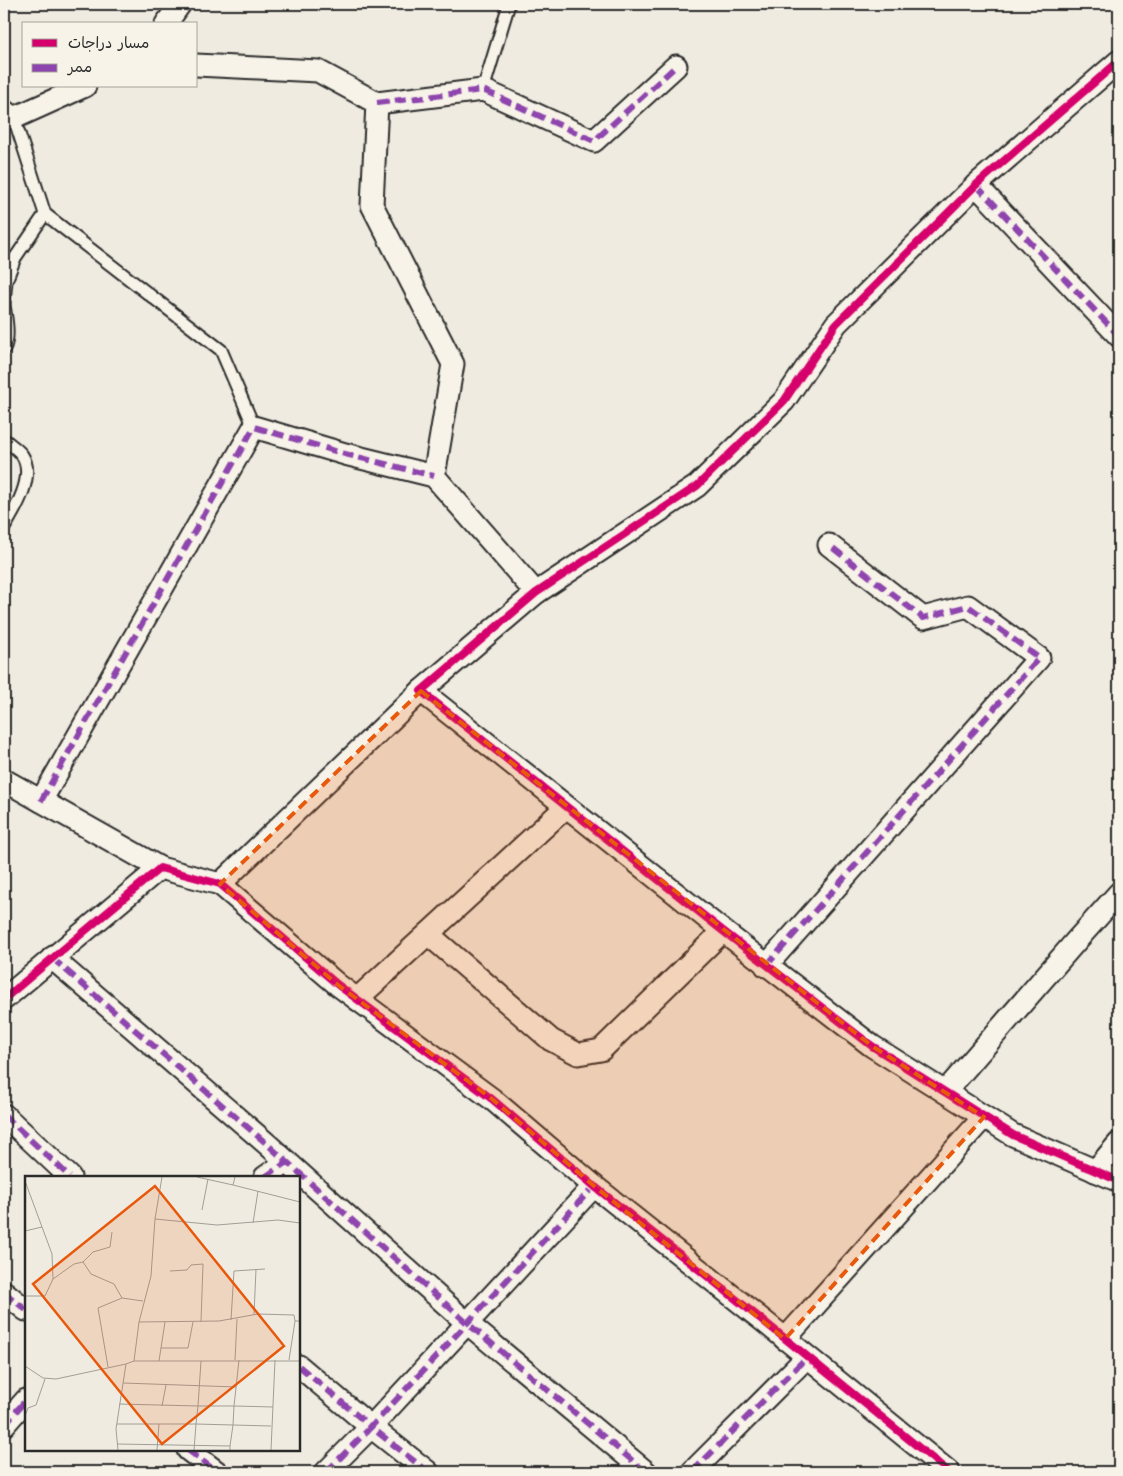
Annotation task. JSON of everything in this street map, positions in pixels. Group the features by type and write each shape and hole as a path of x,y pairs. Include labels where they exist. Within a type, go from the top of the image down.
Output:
{"street":[{"path":"167,22 180,4"},
{"path":"220,884 421,691 536,593 696,486 784,401 836,324 976,185 1119,61"},
{"path":"198,65 318,71 377,103 483,90 594,140 676,66"},
{"path":"9,114 80,88"},
{"path":"377,103 372,205 453,364 434,476"},
{"path":"976,185 1119,336"},
{"path":"41,801 254,427 345,454 434,476 536,593"},
{"path":"766,966 1039,658 968,606 923,618 829,545"},
{"path":"421,691 766,966 872,1046 1013,1135 1119,1181"},
{"path":"4,780 160,868 220,884 338,985 492,1099 594,1186 949,1472"},
{"path":"357,999 566,807"},
{"path":"4,998 160,868"},
{"path":"945,1092 1119,893"},
{"path":"428,934 551,1040 578,1054 601,1050 723,931"},
{"path":"52,958 287,1162 467,1323 646,1472"},
{"path":"4,1115 69,1176"},
{"path":"785,1339 984,1118"},
{"path":"1095,1171 1119,1143"},
{"path":"266,1176 287,1162"},
{"path":"326,1472 371,1427 594,1186"},
{"path":"4,1292 25,1309"},
{"path":"692,1472 807,1357"},
{"path":"300,1367 428,1472"},
{"path":"4,1425 25,1401"},
{"path":"189,1451 217,1472"}],"lane":[{"path":"483,90 508,4"},
{"path":"9,114 46,214 221,350 254,427"},
{"path":"4,349 6,344 4,304 6,281 16,258 46,214"},
{"path":"4,439 22,454 28,470 17,507 4,528"}],"highlighted area":[{"path":"421,691 872,1046 984,1117 785,1339 594,1186 492,1099 338,985 220,884"}],"marked path":[{"path":"377,103 483,90 594,141 676,66"},
{"path":"976,185 1119,336"},
{"path":"41,801 254,427 345,454 434,476"},
{"path":"766,966 1039,658 968,606 923,618 829,545"},
{"path":"52,958 267,1144 467,1323 646,1472"},
{"path":"4,1115 69,1176"},
{"path":"266,1176 287,1162"},
{"path":"300,1367 371,1427 594,1186"},
{"path":"4,1292 25,1309"},
{"path":"692,1472 807,1357"},
{"path":"4,1425 25,1401"},
{"path":"326,1472 371,1427 428,1472"},
{"path":"189,1451 217,1472"}],"cycle path":[{"path":"1119,61 976,185 836,324 784,401 697,486 536,593 421,691 723,931 872,1046 1013,1135 1119,1181"},
{"path":"4,999 160,868 220,884 338,985 492,1099 594,1186 949,1472"}]}
